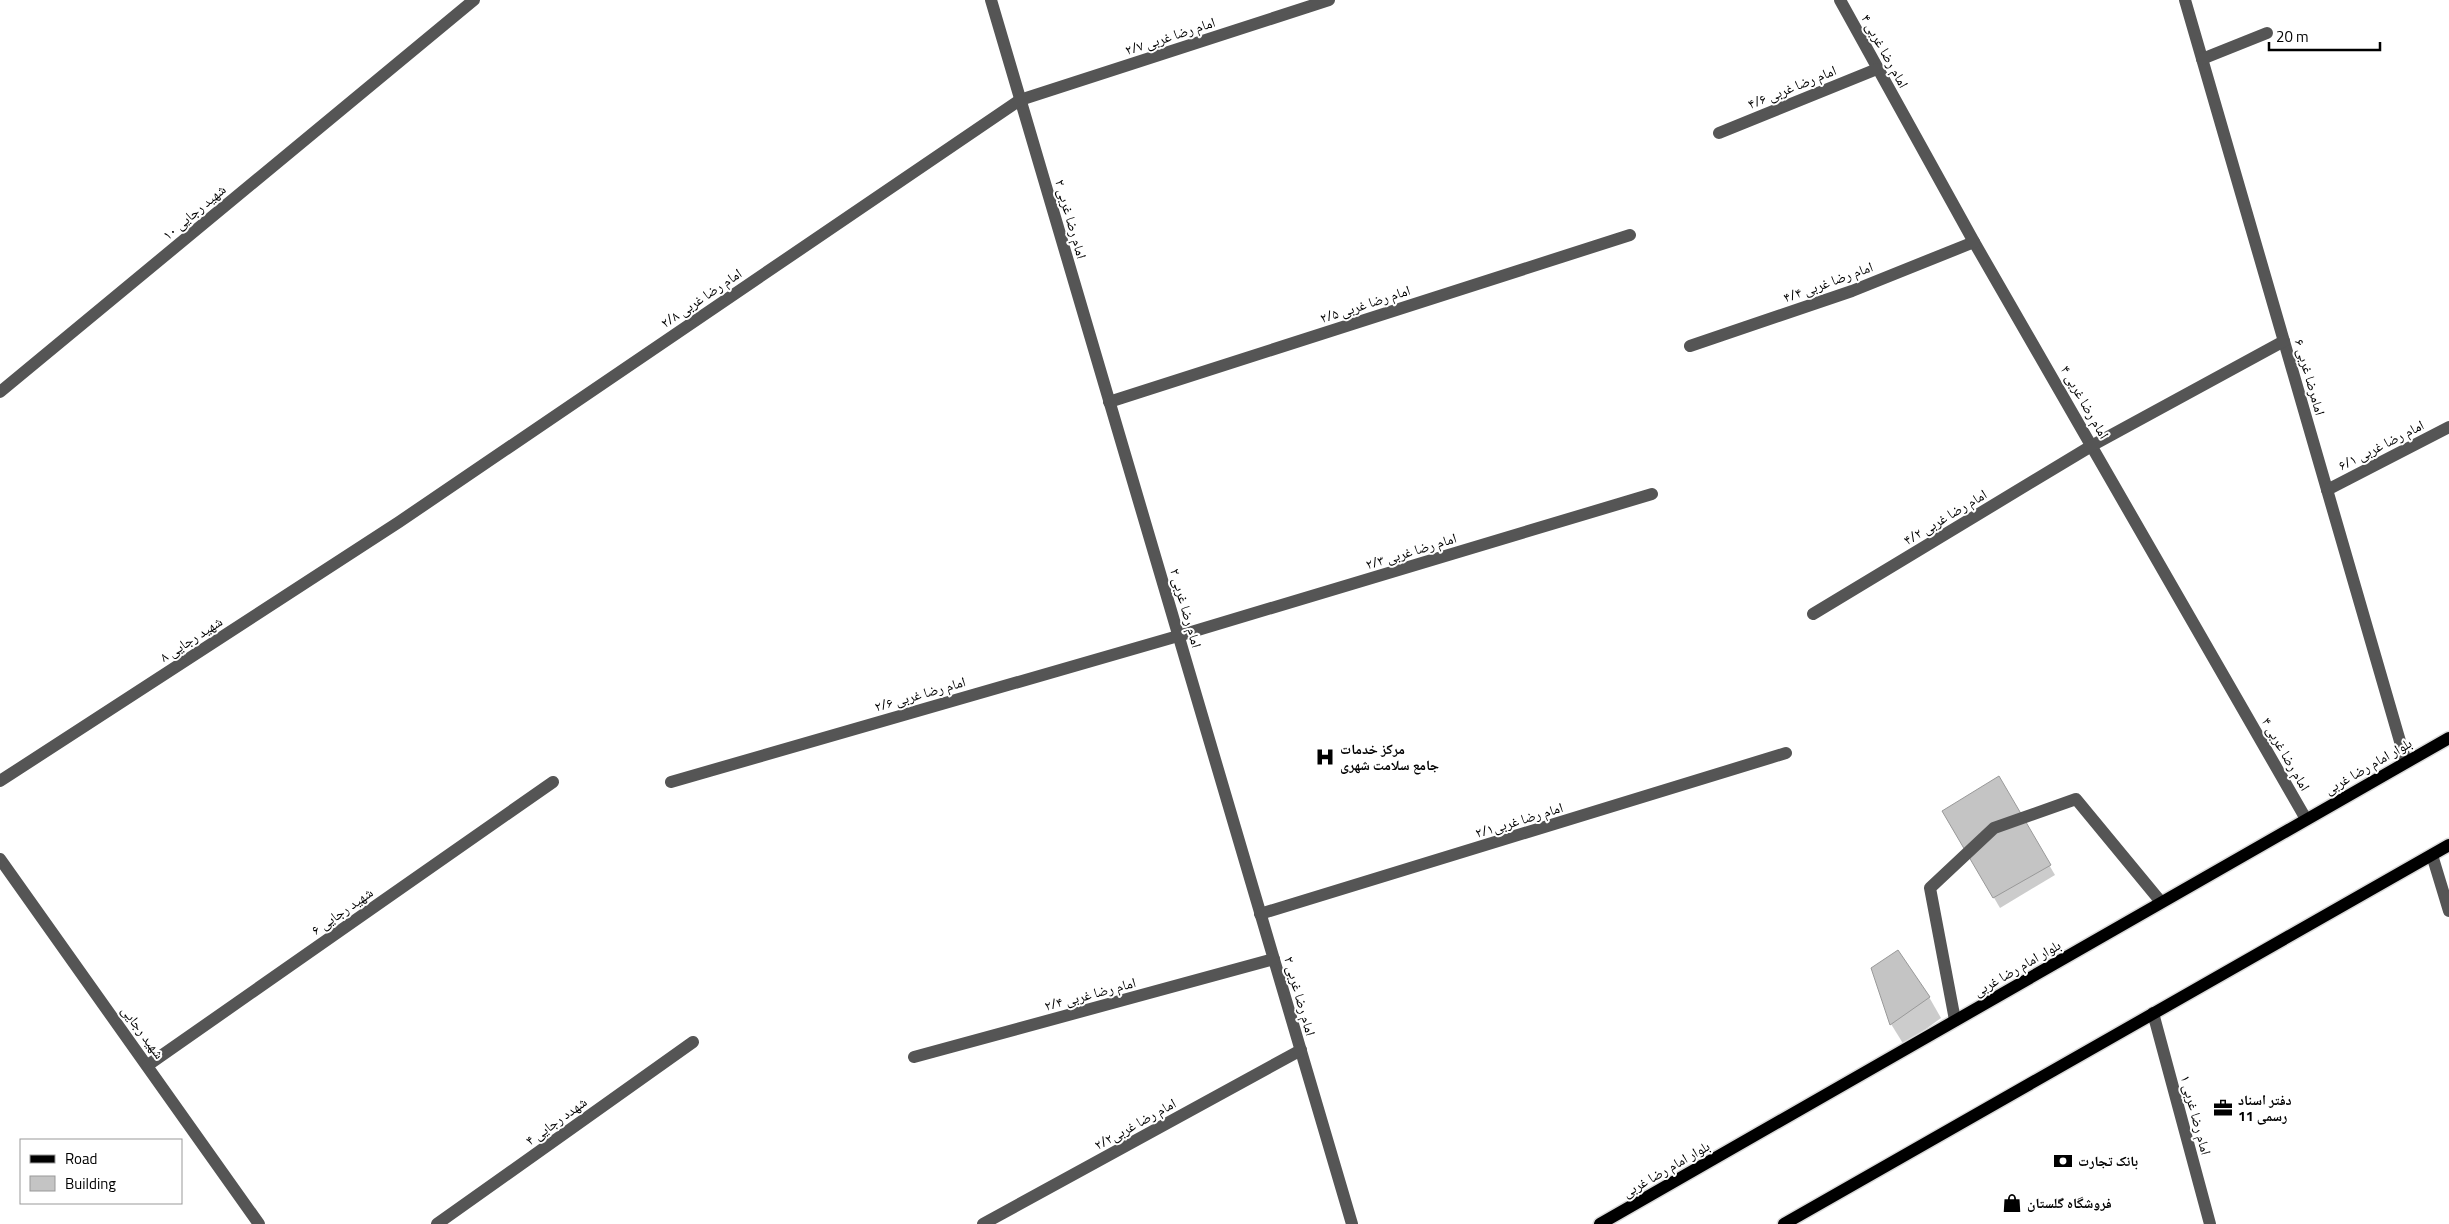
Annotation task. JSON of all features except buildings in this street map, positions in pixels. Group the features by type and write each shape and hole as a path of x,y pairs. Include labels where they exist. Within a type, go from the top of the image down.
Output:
{"main road":[{"name":"بلوار امام رضا غربی","path":"1600,1224 2449,738"},
{"path":"1784,1224 2449,845"}],"street":[{"name":"شهید رجایی ۱۰","path":"0,392 474,0"},
{"name":"امام رضا غربی ۲","path":"991,0 1352,1224"},
{"name":"امام رضا غربی ۲/۷","path":"1020,100 1329,0"},
{"name":"امام رضا غربی ۴","path":"1840,0 1974,242 2093,445 2306,819"},
{"name":"امامرضا غربی ۶","path":"2185,0 2406,762"},
{"path":"2202,59 2267,33"},
{"name":"امام رضا غربی ۴/۶","path":"1719,133 1877,68"},
{"name":"امام رضا غربی ۲/۸","path":"399,522 1020,100"},
{"name":"امام رضا غربی ۲/۵","path":"1109,402 1630,235"},
{"name":"امام رضا غربی ۴/۴","path":"1690,346 1852,290 1974,242"},
{"name":"امام رضا غربی ۴/۲","path":"1813,614 2093,445 2284,341"},
{"name":"امام رضا غربی ۶/۱","path":"2327,490 2449,427"},
{"name":"امام رضا غربی ۲/۳","path":"1178,636 1652,494"},
{"name":"شهید رجایی ۸","path":"0,781 399,522"},
{"name":"امام رضا غربی ۲/۶","path":"670,782 1178,636"},
{"name":"امام رضا غربی۲/۱","path":"1260,914 1786,753"},
{"name":"شهید رجایی ۶","path":"148,1065 553,782"},
{"path":"1955,1020 1930,888 1994,828 2076,799 2161,902"},
{"path":"2432,855 2449,911"},
{"name":"شهید رجایی","path":"0,858 260,1224"},
{"name":"امام رضا غربی ۲/۴","path":"914,1057 1274,959"},
{"name":"امام رضا غربی ۱","path":"2154,1014 2210,1224"},
{"name":"شهدد رجایی ۴","path":"437,1224 693,1042"},
{"name":"امام رضا غربی۲/۲","path":"983,1224 1301,1050"}],"place":[{"name":"مرکز خدمات جامع سلامت شهری","path":"1325,757"},
{"name":"دفتر اسناد رسمی 11","path":"2223,1108"},
{"name":"بانک تجارت","path":"2063,1161"},
{"name":"فروشگاه گلستان","path":"2012,1203"}]}
